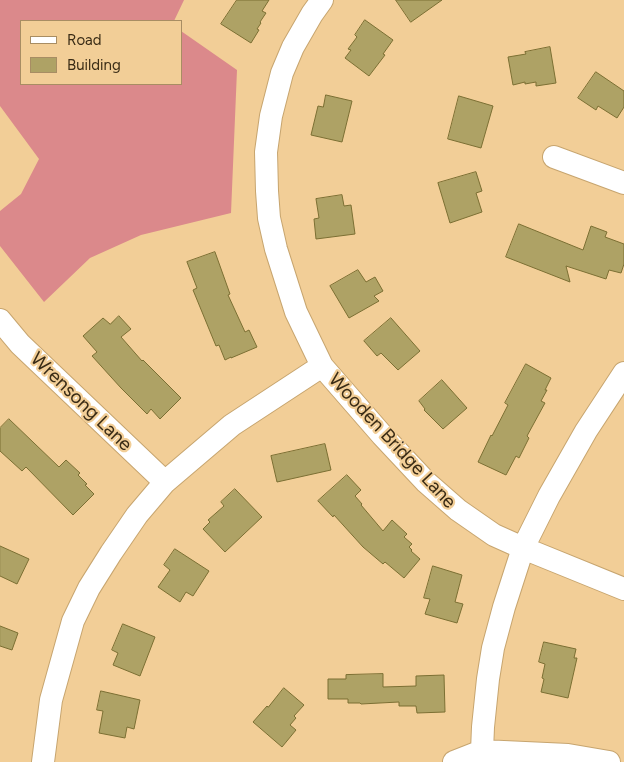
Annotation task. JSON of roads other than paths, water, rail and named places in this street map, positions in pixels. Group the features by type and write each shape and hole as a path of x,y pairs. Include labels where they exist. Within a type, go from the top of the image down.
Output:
{"street":[{"name":"Wooden Bridge Lane","path":"322,0 293,47 282,73 271,116 266,152 267,191 276,249 296,312 322,366 382,435 432,488 479,526 523,548 624,589"},
{"path":"554,157 624,183"},
{"name":"Wrensong Lane","path":"0,320 20,344 165,482"},
{"path":"43,762 52,700 73,621 89,588 110,553 137,515 165,482 232,425 322,366"},
{"path":"482,752 488,679 493,648 523,548 549,496 596,413 617,401 624,373"},
{"path":"454,762 482,752 568,755 609,762"}]}
